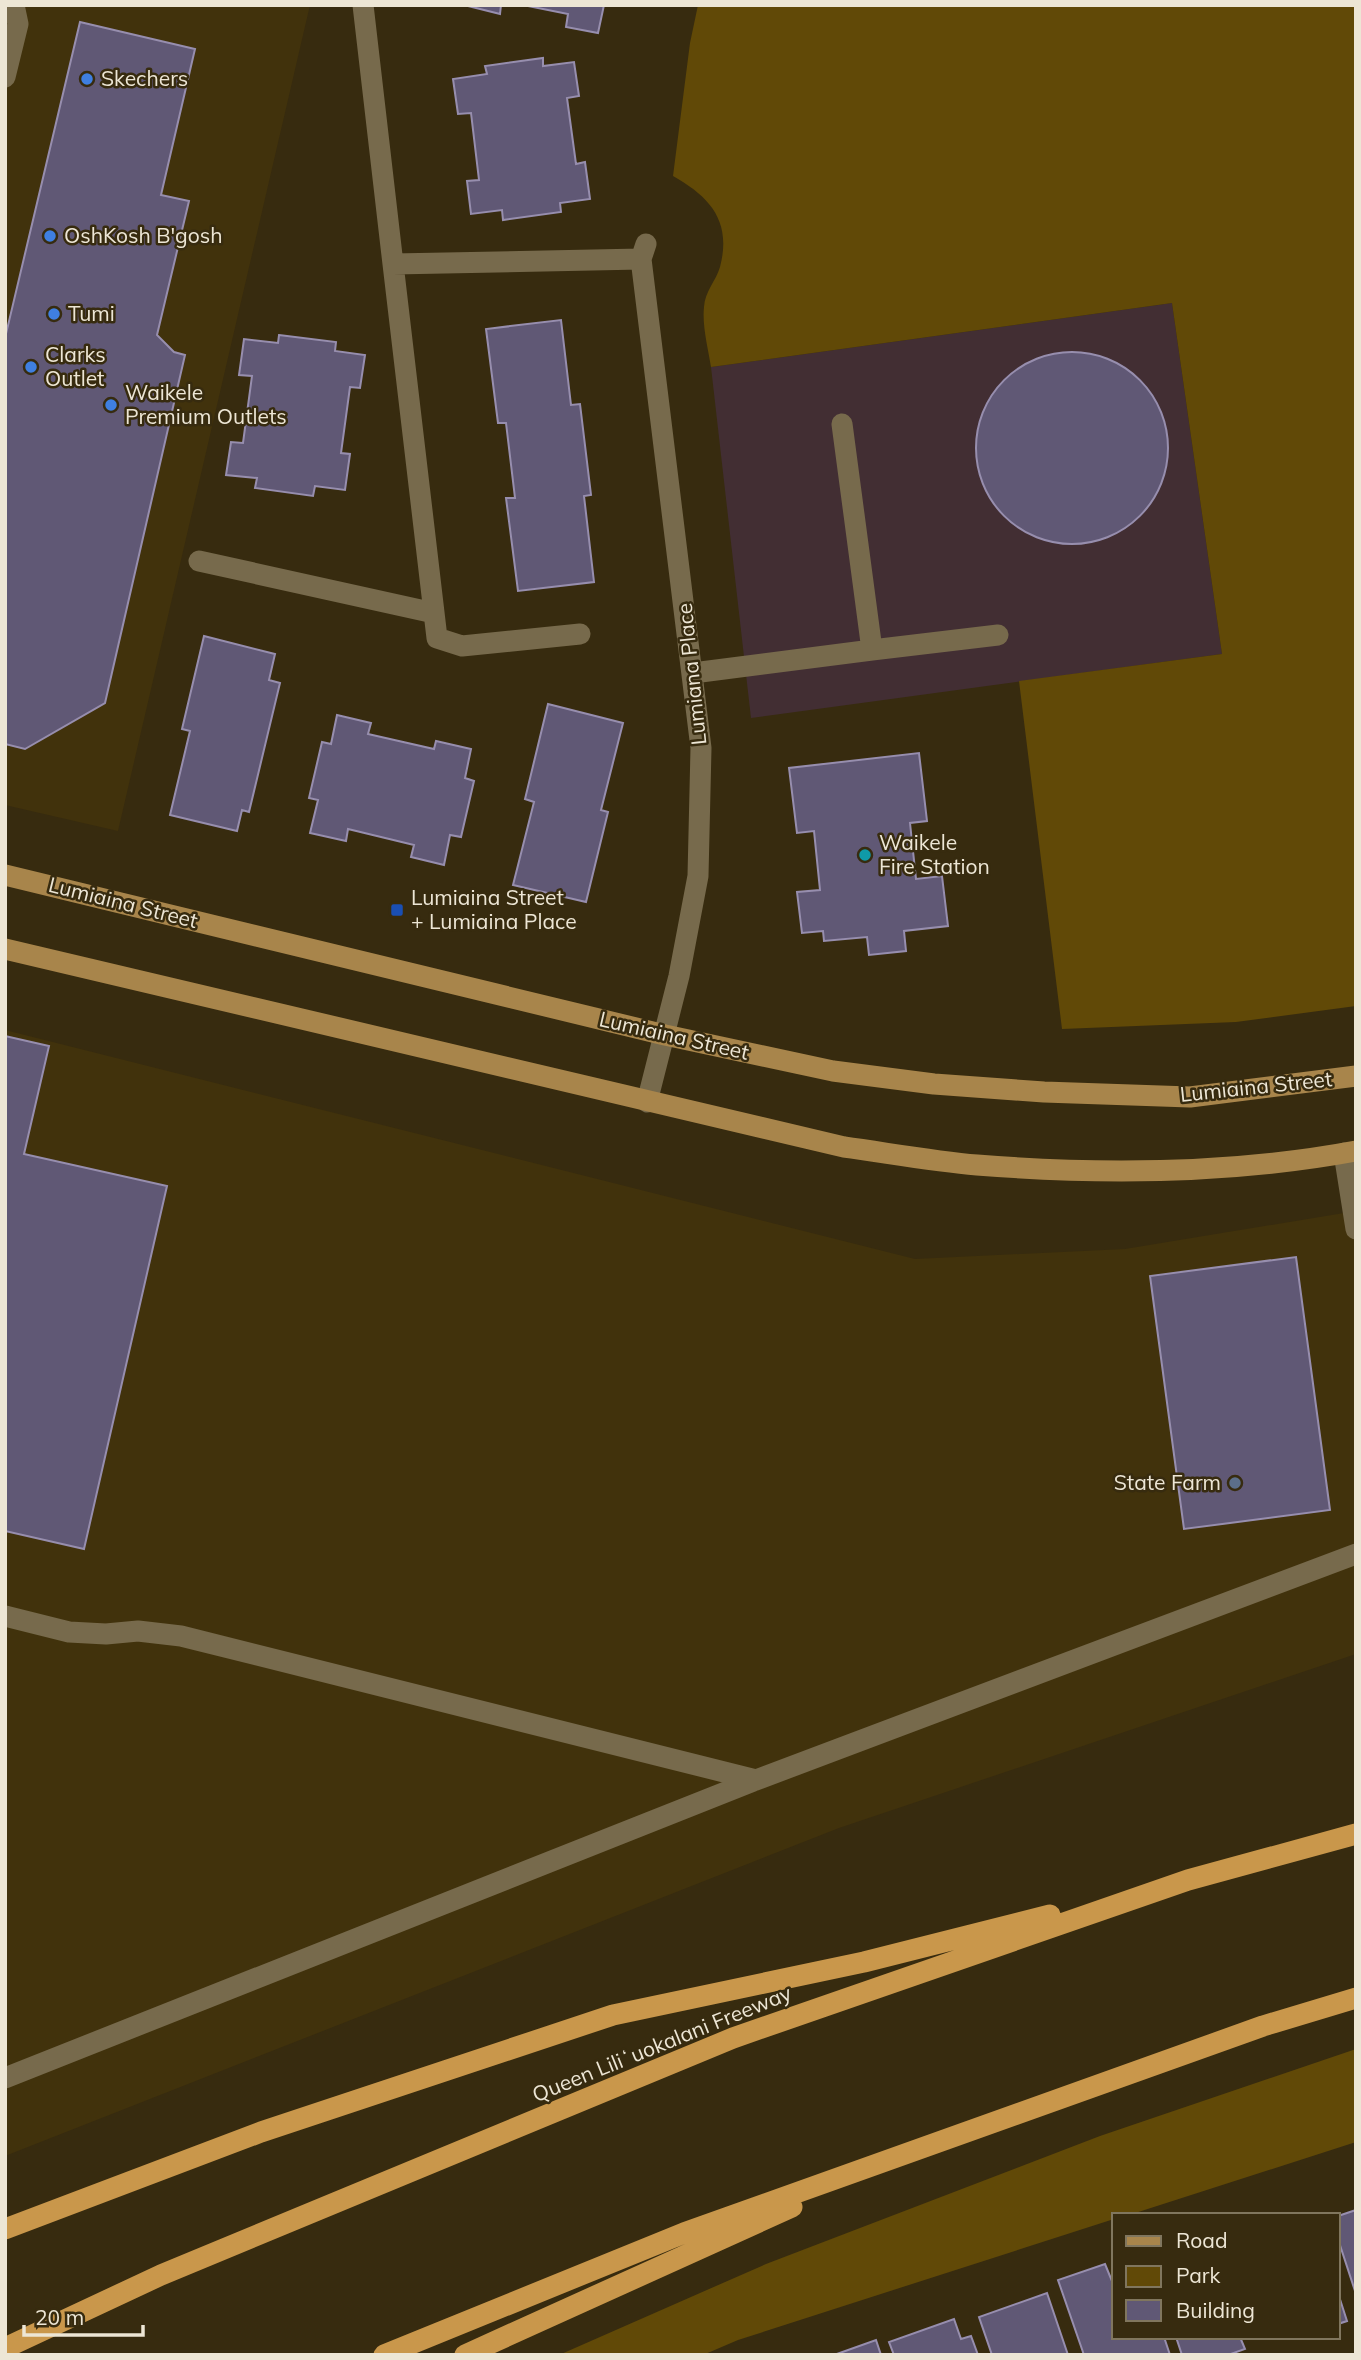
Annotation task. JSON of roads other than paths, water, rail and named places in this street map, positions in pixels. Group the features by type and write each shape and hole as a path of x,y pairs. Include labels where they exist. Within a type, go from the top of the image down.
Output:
{"highway":[{"name":"Queen Liliʻuokalani Freeway","path":"5,2348 174,2270 733,2038 1188,1880 1356,1834"},
{"path":"5,2229 261,2132 613,2015 864,1962 1188,1880"},
{"path":"384,2355 684,2233 1263,2026 1356,1998"},
{"path":"465,2355 937,2142"}],"main road":[{"name":"Lumiaina Street","path":"5,875 665,1035 833,1071 934,1084 1044,1092 1190,1097 1356,1076"},
{"path":"5,949 844,1147 976,1164 1110,1170 1222,1168 1350,1152"}],"street":[{"path":"5,76 18,23 14,5"},
{"path":"363,5 437,638 462,646 580,634"},
{"name":"Lumiana Place","path":"393,264 644,252 701,748 699,853 690,922 647,1102"},
{"path":"842,424 872,650"},
{"path":"199,561 434,613"},
{"path":"693,673 998,635"},
{"path":"1350,1152 1356,1229"},
{"path":"5,2078 755,1780 1356,1554"},
{"path":"5,1616 69,1632 106,1634 138,1631 181,1636 755,1780"}],"place":[{"name":"Skechers","path":"87,79"},
{"name":"OshKosh B'gosh","path":"50,236"},
{"name":"Tumi","path":"54,314"},
{"name":"Clarks Outlet","path":"31,367"},
{"name":"Waikele Premium Outlets","path":"111,405"},
{"name":"Waikele Fire Station","path":"865,855"},
{"name":"Lumiaina Street + Lumiaina Place","path":"397,910"},
{"name":"State Farm","path":"1235,1483"}]}
